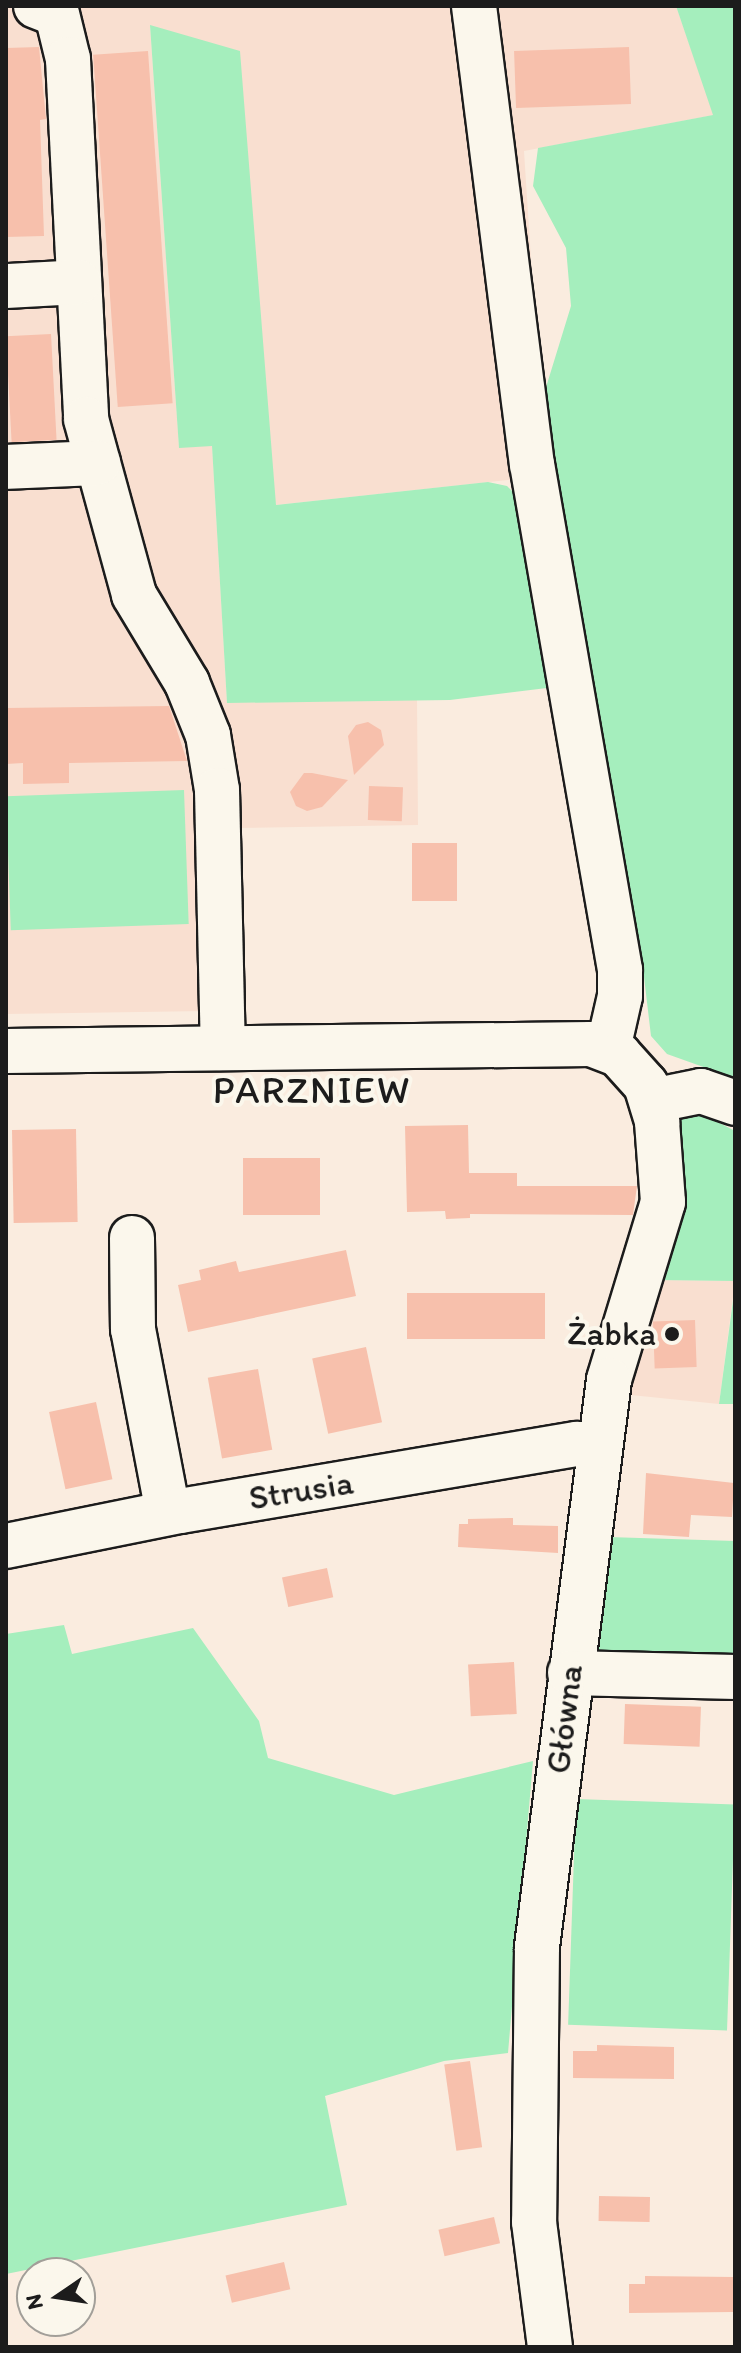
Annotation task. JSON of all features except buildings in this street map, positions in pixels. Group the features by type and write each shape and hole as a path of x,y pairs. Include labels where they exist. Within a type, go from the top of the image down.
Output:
{"street":[{"path":"36,6 57,14 68,59 86,419 134,595 187,683 208,735 217,790 223,1048"},
{"path":"474,6 532,464 620,970 620,996 608,1049"},
{"path":"6,286 79,282"},
{"path":"6,467 98,463"},
{"path":"6,1051 566,1044 608,1049 640,1075 652,1101 701,1091 735,1103"},
{"name":"Główna","path":"550,2347 534,2222 533,1994 598,1446 611,1371 661,1214 661,1156 652,1101"},
{"path":"132,1238 133,1329 168,1513"},
{"name":"Strusia","path":"6,1546 168,1513 577,1444 598,1446"},
{"path":"570,1673 735,1677"}],"shaded area":[{"path":"6,6 676,6 714,115 524,151 545,476 276,505 150,25 179,447 212,445 227,702 417,699 418,825 237,828 206,1011 6,1014"},
{"path":"654,1280 735,1281 719,1404 621,1394"}],"green space":[{"path":"676,6 735,6 735,1091 708,1077 709,1069 667,1054 651,1036 642,960 633,960 543,397 571,306 566,248 533,186 538,148 713,115"},
{"path":"150,25 240,51 276,505 488,482 507,486 524,503 555,687 450,700 227,703 212,446 179,448"},
{"path":"184,790 189,924 11,930 6,796"},
{"path":"691,1108 735,1131 735,1281 654,1280 679,1117"},
{"path":"735,1286 735,1404 719,1404"},
{"path":"608,1537 735,1541 735,1663 590,1662"},
{"path":"64,1625 72,1654 193,1628 259,1721 268,1758 394,1795 533,1761 508,2053 444,2061 325,2096 347,2205 90,2257 16,2257 16,2272 6,2274 6,1634"},
{"path":"576,1799 735,1805 727,2030 568,2025"}],"place":[{"name":"Żabka","path":"672,1334"}],"district":[{"name":"PARZNIEW","path":"312,1091"}]}
